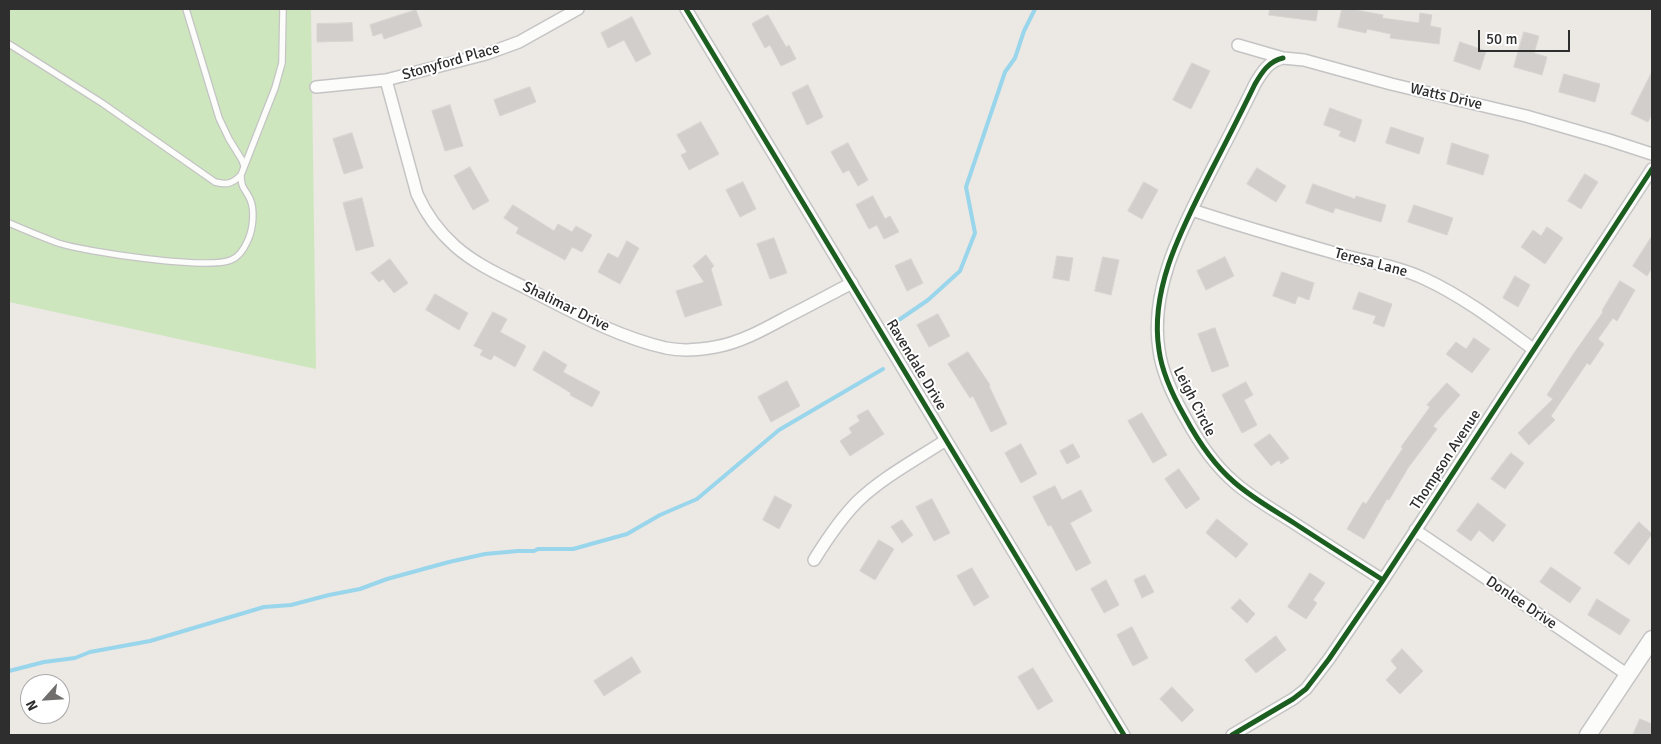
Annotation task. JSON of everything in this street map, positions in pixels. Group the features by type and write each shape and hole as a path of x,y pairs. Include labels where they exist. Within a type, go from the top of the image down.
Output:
{"main road":[{"path":"1592,734 1652,639"}],"street":[{"name":"Stonyford Place","path":"316,87 386,80 486,54 518,42 578,9"},
{"name":"Ravendale Drive","path":"686,9 1124,735"},
{"name":"Watts Drive","path":"1238,45 1283,58 1304,60 1391,84 1526,116 1652,154"},
{"name":"Leigh Circle","path":"1283,58 1270,63 1261,73 1192,210 1168,268 1159,308 1157,330 1159,350 1164,370 1178,404 1196,437 1208,455 1236,484 1276,512 1383,580"},
{"name":"Shalimar Drive","path":"386,80 417,194 424,209 445,237 464,254 487,268 568,310 618,332 668,348 690,350 731,344 852,283"},
{"name":"Thompson Avenue","path":"1232,735 1294,700 1306,689 1329,659 1383,580 1652,169"},
{"name":"Teresa Lane","path":"1192,210 1266,234 1424,278 1480,311 1533,349"},
{"path":"814,560 834,528 859,500 882,482 946,440"},
{"name":"Donlee Drive","path":"1415,530 1628,675"}],"lane":[{"path":"186,9 220,118 244,166"},
{"path":"9,223 60,243 85,249 188,263 214,263 231,260 238,256 248,240 253,210 250,198 241,185 241,175 275,88 282,63 283,9"},
{"path":"9,44 102,103 215,182 225,184 234,182 241,175"}],"green space":[{"path":"9,9 311,9 316,369 9,302"}],"building":[{"path":"1270,9 1318,9 1316,21 1269,15"},
{"path":"1342,9 1383,15 1382,18 1419,23 1420,13 1432,15 1430,26 1441,28 1439,44 1390,38 1391,34 1367,29 1366,33 1338,27"},
{"path":"416,10 422,26 384,39 382,33 373,36 370,25"},
{"path":"768,15 786,47 789,45 796,59 781,66 770,45 765,48 752,24"},
{"path":"632,17 651,54 636,62 624,40 608,48 601,33"},
{"path":"352,23 353,41 317,42 317,24"},
{"path":"1524,32 1539,36 1534,53 1547,57 1542,75 1514,67"},
{"path":"1460,42 1486,51 1480,70 1454,61"},
{"path":"1192,63 1210,71 1191,109 1173,100"},
{"path":"1652,72 1652,114 1648,122 1631,114"},
{"path":"1564,74 1600,84 1595,102 1559,92"},
{"path":"808,85 823,117 807,125 792,93"},
{"path":"530,87 536,102 500,116 494,100"},
{"path":"450,105 463,146 445,151 432,111"},
{"path":"1330,108 1362,120 1355,142 1339,136 1341,131 1324,125"},
{"path":"701,122 719,154 689,170 681,155 687,152 677,135"},
{"path":"1391,127 1424,138 1419,154 1386,143"},
{"path":"352,133 363,168 344,174 333,139"},
{"path":"848,143 868,180 858,186 849,170 843,173 831,152"},
{"path":"1452,143 1489,155 1483,175 1447,164"},
{"path":"470,167 489,201 473,210 454,176"},
{"path":"1257,168 1286,186 1276,202 1247,184"},
{"path":"1585,174 1598,182 1581,209 1568,201"},
{"path":"743,182 756,209 740,217 726,190"},
{"path":"1144,182 1158,190 1142,219 1128,211"},
{"path":"1313,184 1355,199 1356,196 1386,205 1381,222 1335,208 1333,213 1306,203"},
{"path":"873,196 885,219 890,216 899,232 884,239 877,225 869,229 856,205"},
{"path":"362,198 374,246 356,251 343,203"},
{"path":"513,205 554,231 558,224 572,232 576,226 592,235 582,252 572,247 565,260 516,233 519,228 504,218"},
{"path":"1414,205 1453,218 1447,235 1408,222"},
{"path":"1547,227 1563,238 1545,264 1521,247 1533,230 1541,236"},
{"path":"1652,236 1652,268 1647,276 1633,266"},
{"path":"774,238 787,273 770,279 757,244"},
{"path":"627,241 639,248 620,284 598,272 608,253 618,258"},
{"path":"706,255 714,266 711,269 722,305 685,317 676,291 704,282 693,266"},
{"path":"1057,256 1073,258 1069,281 1053,278"},
{"path":"1103,257 1119,260 1111,295 1095,291"},
{"path":"1225,257 1234,276 1206,290 1197,271"},
{"path":"390,259 408,283 394,293 383,279 379,282 371,273"},
{"path":"911,259 923,283 907,291 895,266"},
{"path":"1282,272 1314,283 1309,300 1298,296 1295,304 1273,296"},
{"path":"1515,276 1530,285 1518,307 1503,298"},
{"path":"1620,281 1635,290 1617,321 1613,318 1598,339 1604,344 1590,365 1587,363 1551,416 1555,420 1529,445 1518,433 1553,399 1547,395 1603,312"},
{"path":"1359,292 1392,304 1384,327 1373,323 1376,316 1353,309"},
{"path":"435,294 468,313 459,330 426,310"},
{"path":"493,312 507,319 500,332 526,346 515,367 494,355 491,360 480,355 483,350 474,346"},
{"path":"938,314 950,336 929,347 917,325"},
{"path":"1215,328 1229,366 1212,372 1198,334"},
{"path":"1474,338 1490,349 1472,373 1446,354 1456,342 1466,349"},
{"path":"544,351 567,365 563,372 600,392 592,407 570,395 571,393 533,370"},
{"path":"968,352 990,385 1007,424 991,432 973,396 970,398 948,364"},
{"path":"787,381 800,406 771,422 758,397"},
{"path":"1246,382 1253,395 1244,400 1257,425 1242,433 1222,395"},
{"path":"1447,383 1460,395 1433,426 1437,429 1408,468 1389,500 1387,499 1364,539 1347,529 1363,502 1366,504 1403,448 1401,447 1430,407 1427,405"},
{"path":"868,410 884,434 850,456 840,441 852,433 849,428 860,421 857,416"},
{"path":"1142,413 1167,455 1153,463 1128,421"},
{"path":"1270,434 1289,458 1281,464 1279,460 1271,466 1254,445"},
{"path":"1021,444 1037,474 1021,483 1005,453"},
{"path":"1073,444 1080,457 1067,464 1060,451"},
{"path":"1511,453 1524,463 1505,489 1491,479"},
{"path":"1179,469 1200,499 1186,509 1165,479"},
{"path":"1055,486 1062,500 1081,490 1092,511 1070,523 1091,563 1076,571 1051,525 1048,526 1033,497"},
{"path":"775,496 792,505 779,529 763,520"},
{"path":"932,499 950,533 934,541 916,507"},
{"path":"1478,503 1506,525 1493,542 1479,530 1471,541 1457,531"},
{"path":"1217,519 1248,544 1236,558 1206,533"},
{"path":"902,520 913,535 902,543 891,527"},
{"path":"1639,522 1652,534 1629,565 1614,553"},
{"path":"879,540 894,549 875,580 860,571"},
{"path":"1551,567 1581,588 1570,603 1540,582"},
{"path":"972,568 989,597 974,606 957,576"},
{"path":"1310,573 1325,583 1313,600 1317,603 1306,619 1288,607"},
{"path":"1145,575 1154,592 1142,598 1134,580"},
{"path":"1106,580 1119,605 1104,613 1091,589"},
{"path":"1240,599 1255,614 1247,623 1231,608"},
{"path":"1597,599 1630,620 1620,635 1588,615"},
{"path":"1132,627 1148,658 1133,666 1117,635"},
{"path":"1276,636 1286,650 1256,673 1245,660"},
{"path":"1402,649 1423,671 1400,694 1386,680 1397,668 1391,661"},
{"path":"632,657 641,672 604,696 594,681"},
{"path":"1033,668 1053,701 1038,710 1018,677"},
{"path":"1172,687 1194,710 1182,722 1160,699"},
{"path":"1640,719 1652,724 1652,735 1633,735"}],"waterway":[{"path":"893,324 928,300 960,271 975,233 966,187 1005,72 1015,58 1024,31 1035,9"},
{"path":"9,671 44,662 75,658 90,652 150,641 264,607 291,605 360,589 387,579 485,554 534,551 538,549 573,549 627,534 660,515 697,499 779,430 883,369"}],"cycle path":[{"path":"686,9 1124,735"},
{"path":"1283,58 1270,64 1255,84 1180,235 1171,257 1159,303 1157,326 1160,359 1172,393 1190,426 1206,452 1226,475 1256,499 1383,580"},
{"path":"1232,735 1293,699 1306,689 1329,659 1383,580 1652,169"}]}
